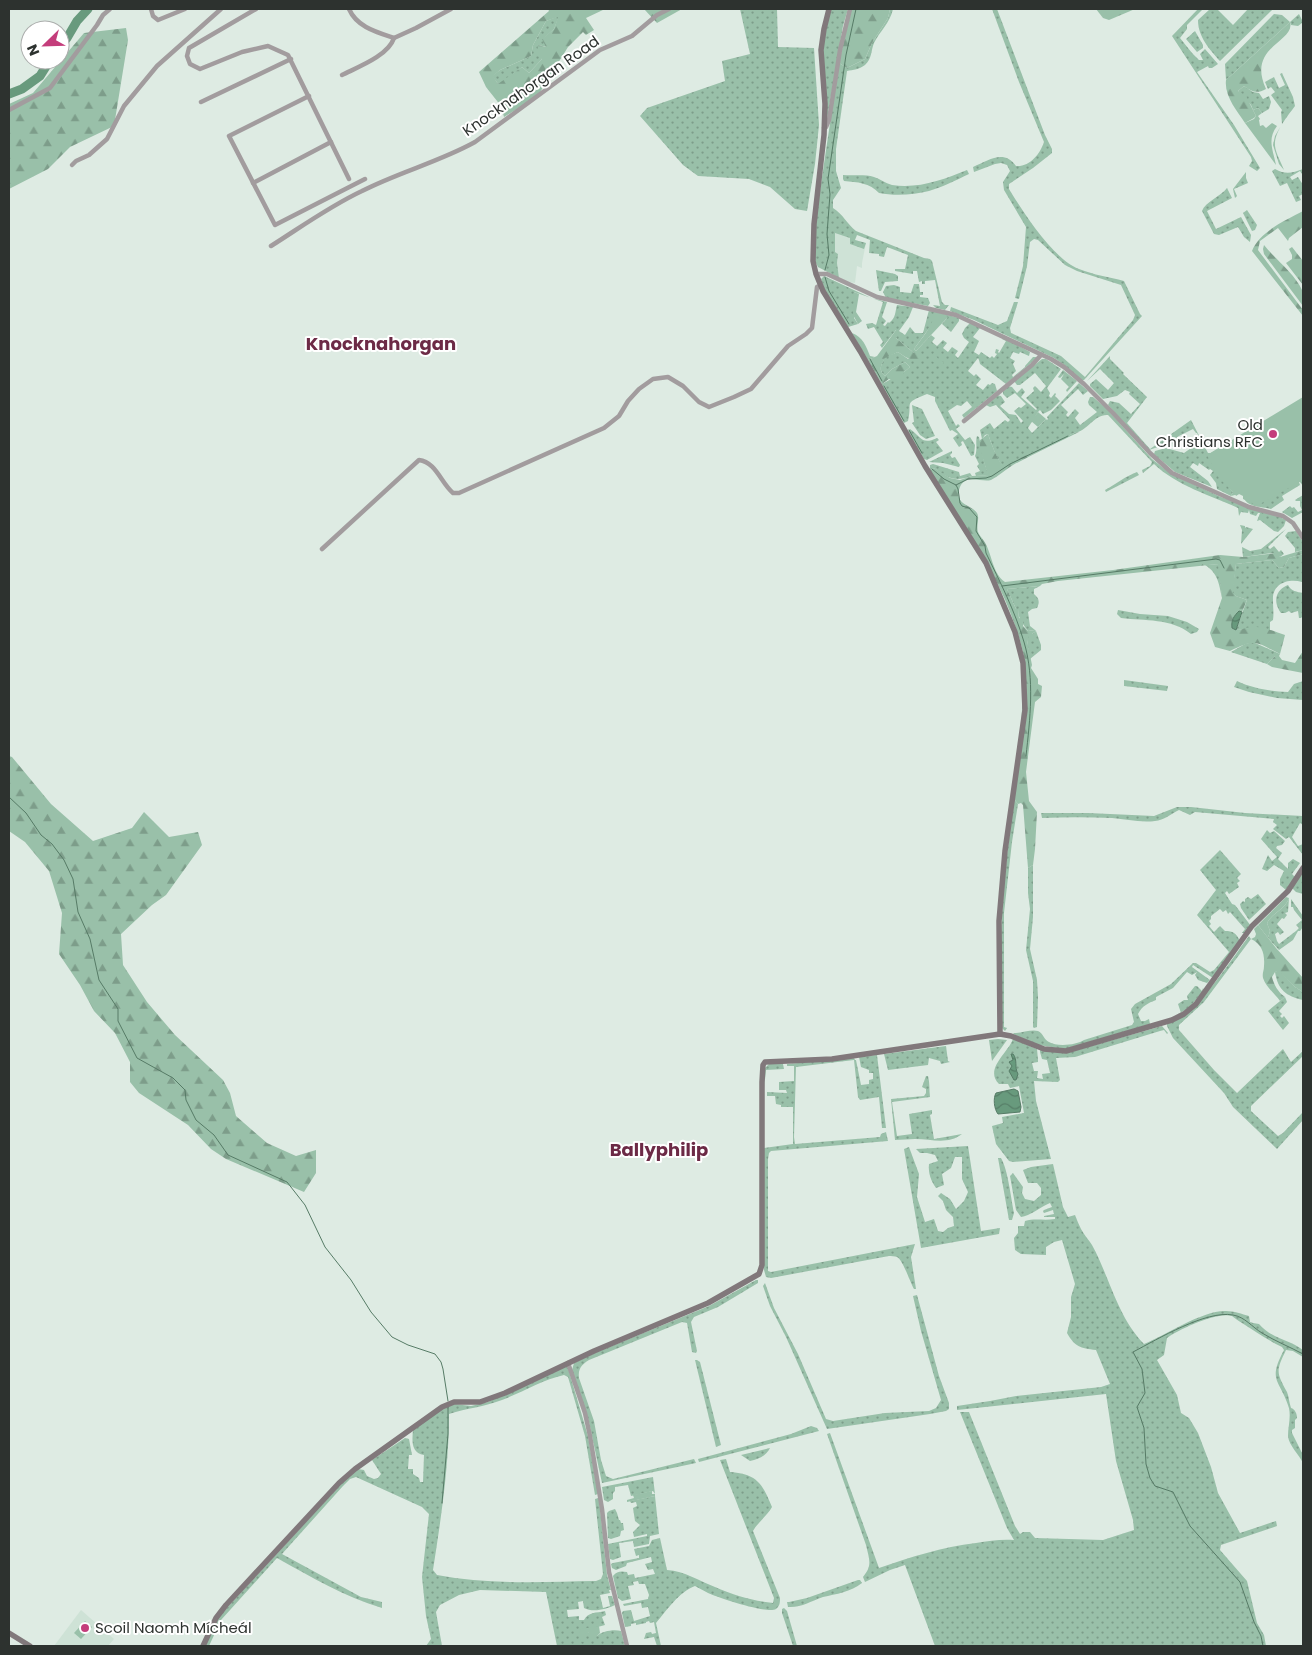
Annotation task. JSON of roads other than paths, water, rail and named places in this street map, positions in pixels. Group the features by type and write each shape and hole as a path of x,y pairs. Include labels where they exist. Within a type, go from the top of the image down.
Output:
{"street":[{"path":"9,110 50,88 103,15 110,9"},
{"path":"151,9 153,16 158,20 185,9"},
{"path":"72,166 76,161 89,155 107,139 124,106 157,66 221,9"},
{"path":"256,9 189,48 186,56 190,64 200,69 242,52 268,46 288,55 349,179"},
{"path":"349,9 358,22 394,38"},
{"path":"342,75 382,54 392,44 394,38 452,9"},
{"name":"Knocknahorgan Road","path":"271,246 336,204 475,142 600,50 632,36 657,15 669,9"},
{"path":"829,9 821,50 825,104 824,146 814,224 813,261 816,274 820,286 925,466 986,563 1021,650 1025,710 1008,826 1000,906 1000,1034"},
{"path":"824,128 828,125 840,50 850,9"},
{"path":"201,102 291,60"},
{"path":"308,96 229,136 275,225 365,179"},
{"path":"253,183 331,142"},
{"path":"816,274 827,274 877,297 956,315 1064,367 1084,384 1150,453 1172,472 1249,507 1283,516 1292,523 1303,538"},
{"path":"322,548 419,460 436,470 452,493 459,492 604,428 619,416 628,401 640,389 653,379 668,377 683,386 699,402 709,407 742,393 751,388 788,346 812,328 817,287 820,286"},
{"path":"964,421 1032,365 1041,355"},
{"path":"203,1646 216,1618 226,1605 339,1483 352,1471 442,1407 454,1402 470,1404 486,1400 708,1303 759,1274 762,1266 762,1082 765,1062 832,1059 1000,1034 1011,1036 1044,1049 1066,1051 1164,1023 1184,1014 1196,1004 1252,926 1288,891 1303,868"},
{"path":"568,1363 585,1413 590,1436 602,1509 608,1572 627,1646"},
{"path":"9,1633 30,1646"}],"water":[{"path":"1239,611 1242,612 1236,630 1232,628 1232,623 1234,616"},
{"path":"1011,1054 1013,1054 1015,1059 1018,1074 1016,1080 1014,1080 1009,1071 1012,1066 1009,1062 1013,1060"},
{"path":"1014,1089 1018,1091 1020,1112 998,1114 994,1104 996,1093"}],"waterway":[{"path":"70,33 77,21 88,9"},
{"path":"825,270 829,255 827,234 830,194 828,179 846,55 856,9"},
{"path":"9,94 22,89 40,76 44,70"},
{"path":"825,277 829,291 849,324"},
{"path":"870,359 882,381"},
{"path":"884,386 904,421"},
{"path":"909,430 922,453"},
{"path":"956,485 968,479 992,476 1010,464 1068,436"},
{"path":"932,469 944,479 956,485 960,503 962,506 969,508 977,517 976,531 985,546 986,553 1007,597 1024,642 1031,685 1026,756"},
{"path":"1002,586 1216,559 1220,560 1224,568"},
{"path":"9,797 26,813 41,835 52,844 64,860 73,879 78,912 90,939 99,980 118,1009 118,1021 137,1058 173,1078 185,1090 186,1100 196,1120 214,1135 228,1155 287,1182 305,1205 325,1247 351,1280 371,1312 392,1337 408,1345 435,1354 441,1362 448,1401"},
{"path":"1263,1646 1240,1582 1190,1526 1173,1492 1155,1486 1150,1478 1146,1464 1144,1428 1137,1407 1145,1393 1142,1369 1133,1352 1196,1321 1222,1315 1233,1315 1248,1322 1258,1331 1303,1354"},
{"path":"442,1503 448,1434 448,1407"}],"place":[{"name":"Old Christians RFC","path":"1273,434"},
{"name":"Scoil Naomh Mícheál","path":"85,1628"}],"district":[{"name":"Knocknahorgan","path":"381,344"},
{"name":"Ballyphilip","path":"659,1150"}]}
